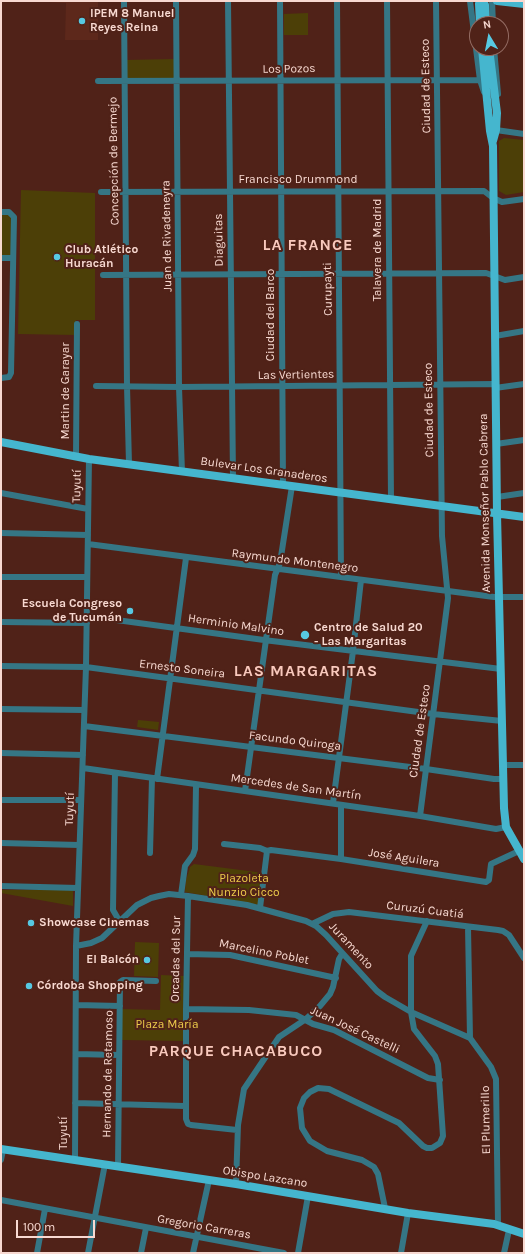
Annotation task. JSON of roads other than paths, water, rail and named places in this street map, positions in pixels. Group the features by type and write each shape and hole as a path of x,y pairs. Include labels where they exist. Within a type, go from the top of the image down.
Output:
{"main road":[{"path":"497,1 524,4"},
{"path":"482,16 485,3"},
{"path":"485,3 486,16"},
{"name":"Avenida Monseñor Pablo Cabrera","path":"483,56 490,131 493,141"},
{"name":"Avenida Monseñor Pablo Cabrera","path":"489,56 497,113 496,130 493,141 493,198 497,514 504,808 506,827 524,859"},
{"name":"Bulevar Los Granaderos","path":"1,442 89,459 524,517"},
{"name":"Obispo Lazcano","path":"2,1150 236,1184 408,1213 498,1225 524,1234"}],"street":[{"name":"Concepción de Bermejo","path":"124,1 129,464"},
{"name":"Juan de Rivadeneyra","path":"176,1 179,387 182,472"},
{"name":"Diaguitas","path":"228,1 233,478"},
{"name":"Ciudad del Barco","path":"245,791 264,640 274,575 280,563 288,486 283,385 280,1"},
{"name":"Curupayti","path":"337,1 341,577"},
{"name":"Talavera de Madrid","path":"387,1 391,499"},
{"name":"Ciudad de Esteco","path":"420,816 448,598 443,548 442,506 436,1"},
{"name":"Avenida Monseñor Pablo Cabrera","path":"470,1 480,80 488,104"},
{"path":"485,3 490,16"},
{"name":"Avenida Monseñor Pablo Cabrera","path":"495,56 498,96 497,113"},
{"name":"Los Pozos","path":"98,81 176,82 337,79 480,80"},
{"path":"496,130 524,134"},
{"name":"Francisco Drummond","path":"101,192 484,191 493,198 502,202 524,199"},
{"path":"1,212 9,212 14,217 10,376 1,378"},
{"path":"1,258 13,258"},
{"path":"103,276 486,273 495,275 505,280 524,277"},
{"name":"Martin de Garayar","path":"76,457 77,324"},
{"path":"495,336 524,331"},
{"name":"Las Vertientes","path":"96,386 495,386 524,384"},
{"path":"496,444 524,440"},
{"name":"Tuyutí","path":"75,1160 76,946 86,667 89,459"},
{"path":"1,493 88,509"},
{"path":"497,497 524,493"},
{"path":"1,533 88,535"},
{"name":"Raymundo Montenegro","path":"88,544 277,570 448,591 499,597 524,597"},
{"path":"150,853 154,778 162,735 186,558"},
{"path":"1,576 88,577"},
{"path":"333,803 347,702 361,580"},
{"name":"Herminio Malvino","path":"1,622 87,620 177,628 353,652 501,669"},
{"name":"Ernesto Soneira","path":"1,666 86,667 433,714 502,721"},
{"path":"1,709 84,710"},
{"name":"Facundo Quiroga","path":"84,726 426,769 494,780 504,779"},
{"path":"1,753 83,755"},
{"path":"503,765 524,765"},
{"name":"Mercedes de San Martín","path":"82,768 333,803 496,829 506,827"},
{"path":"115,773 113,910 120,922"},
{"path":"181,895 185,866 193,855 195,849 196,785"},
{"path":"1,800 81,800"},
{"path":"340,859 341,805"},
{"path":"1,843 79,845"},
{"name":"José Aguilera","path":"224,844 260,848 267,851 271,850 340,859 486,882 489,880 491,864 519,851"},
{"path":"260,908 267,851"},
{"path":"1,886 78,888"},
{"name":"Juramento","path":"76,946 91,943 102,938 137,905 151,898 169,894 236,902 312,924 320,929 381,994 411,1012 470,1038"},
{"name":"Orcadas del Sur","path":"188,896 186,1119 188,1124 191,1125 237,1130"},
{"name":"Curuzú Cuatiá","path":"312,924 333,914 349,912 503,931 513,940 524,958"},
{"path":"385,1208 378,1174 374,1167 362,1160 319,1148 310,1141 304,1133 300,1123 300,1108 306,1095 315,1090 324,1088 334,1090 399,1123 420,1144 427,1148 432,1148 440,1143 443,1136 440,1080 437,1060 414,1030 411,1012 412,956 427,921"},
{"path":"468,927 470,1038"},
{"name":"Marcelino Poblet","path":"187,954 224,954 336,978"},
{"path":"236,1184 237,1130 243,1093 247,1084 279,1037 306,1019 330,994 336,978 339,959 342,954"},
{"name":"Hernando de Retamoso","path":"118,1166 120,982 123,980 156,981"},
{"path":"76,1005 120,1006"},
{"name":"Juan José Castelli","path":"186,1009 249,1010 296,1015 313,1024 334,1030 428,1078 440,1080"},
{"name":"El Plumerillo","path":"470,1038 491,1067 496,1079 498,1225"},
{"path":"76,1054 119,1055"},
{"path":"75,1103 185,1106"},
{"path":"1,1160 2,1150"},
{"path":"88,1253 105,1164"},
{"path":"193,1253 208,1180"},
{"path":"298,1253 308,1196"},
{"name":"Gregorio Carreras","path":"1,1200 284,1253"},
{"path":"37,1253 45,1209"},
{"path":"401,1253 408,1213"},
{"path":"141,1253 146,1228"},
{"path":"504,1253 509,1230"}],"place":[{"name":"IPEM 8 Manuel Reyes Reina","path":"82,21"},
{"name":"Club Atlético Huracán","path":"57,257"},
{"name":"Escuela Congreso de Tucumán","path":"130,611"},
{"name":"Centro de Salud 20 - Las Margaritas","path":"305,635"},
{"name":"Showcase Cinemas","path":"31,923"},
{"name":"El Balcón","path":"147,960"},
{"name":"Córdoba Shopping","path":"29,986"}],"district":[{"name":"LA FRANCE","path":"308,245"},
{"name":"LAS MARGARITAS","path":"306,671"},
{"name":"PARQUE CHACABUCO","path":"236,1051"}],"park label":[{"name":"Plazoleta Nunzio Cicco","path":"244,886"},
{"name":"Plaza María","path":"167,1025"}]}
